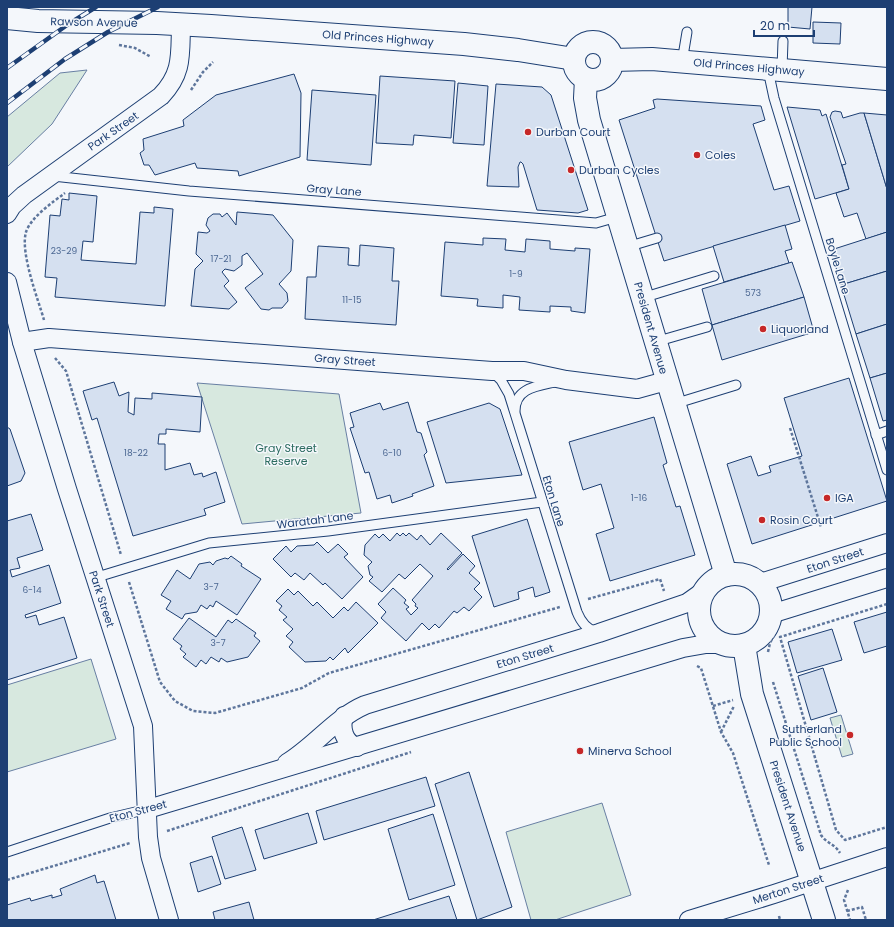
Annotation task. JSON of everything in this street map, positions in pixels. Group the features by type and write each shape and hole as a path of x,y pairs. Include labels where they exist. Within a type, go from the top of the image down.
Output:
{"street":[{"name":"Rawson Avenue","path":"7,18 38,21 181,25"},
{"name":"Old Princes Highway","path":"181,25 495,47 574,59"},
{"name":"Park Street","path":"7,214 12,206 24,195 161,96 171,86 176,74 179,59 181,25"},
{"path":"593,42 606,48 610,53 612,60 607,74 601,78 593,80 586,79 577,71 574,59 576,52 580,47 586,43 593,42"},
{"name":"Old Princes Highway","path":"612,60 652,59 887,79"},
{"name":"President Avenue","path":"586,79 585,98 588,120 726,575"},
{"name":"Park Street","path":"7,282 22,342 94,578 143,726 148,809 148,837 151,858 169,920"},
{"name":"Gray Street","path":"22,342 49,338 492,371 524,371 566,380 637,389 666,381"},
{"name":"Eton Street","path":"760,583 887,544"},
{"path":"774,622 769,597 760,583 744,574 726,575 717,578 704,591 699,611 701,622 707,633 714,640 734,645 754,641 763,634 768,625 774,622 887,578"},
{"name":"Eton Street","path":"270,772 297,756 344,716 365,705 599,633 687,603 704,591"},
{"name":"Eton Street","path":"148,809 683,648 706,644 734,645"},
{"name":"President Avenue","path":"734,645 752,694 824,920"},
{"path":"344,716 342,724 343,732 350,743 357,747"},
{"name":"Merton Street","path":"688,920 887,857"}],"lane":[{"path":"682,62 687,32"},
{"name":"Boyle Lane","path":"782,42 775,69 774,98 887,470"},
{"name":"Gray Lane","path":"50,176 189,192 596,223 617,217"},
{"path":"626,247 657,238"},
{"path":"642,298 714,276"},
{"path":"655,342 707,327"},
{"name":"Eton Lane","path":"492,371 499,376 506,387 577,612 584,624 592,631 599,633"},
{"path":"515,415 516,401 525,392 537,386 566,380"},
{"path":"674,404 736,385"},
{"path":"876,435 887,432"},
{"name":"Waratah Lane","path":"94,578 209,543 328,531 542,502"},
{"name":"Eton Street","path":"7,852 110,818 148,809"}],"path":[{"path":"790,428 820,527"},
{"path":"160,682 175,701 193,711 215,713 302,688 329,673 660,579 670,609"},
{"path":"887,604 780,636 836,830 845,840 887,827"},
{"path":"768,655 774,622"},
{"path":"683,648 688,662 701,668 721,732 733,753 769,865"},
{"path":"772,680 821,835 825,841 833,844"},
{"path":"713,706 737,699 721,732"},
{"path":"7,880 148,837"},
{"path":"850,920 847,911 862,907 866,920"},
{"path":"779,916 780,920"}],"green space":[{"path":"87,70 52,124 7,167 7,117 60,73"},
{"name":"Gray Street Reserve","path":"197,383 339,394 361,513 242,524"},
{"path":"91,659 116,739 7,772 7,685"},
{"path":"841,715 853,754 842,757 830,718"},
{"path":"602,803 631,895 555,920 531,920 506,832"}],"building":[{"path":"788,7 812,7 810,29 788,27"},
{"path":"813,22 841,23 840,44 813,43"},
{"path":"294,74 301,93 300,157 239,176 238,171 197,168 195,163 155,175 149,165 144,165 140,153 144,150 143,139 184,126 183,120 216,95"},
{"path":"380,76 455,81 451,138 414,135 413,145 376,143"},
{"path":"458,83 488,86 484,145 453,143"},
{"name":"Durban Court","path":"496,84 542,87 551,95 588,210 578,213 537,210 523,164 521,162 518,167 519,187 487,186"},
{"path":"312,90 376,95 371,165 307,160"},
{"name":"Coles","path":"657,99 761,106 765,120 753,124 774,190 789,186 800,221 664,261 619,120 655,108 653,100"},
{"path":"787,107 820,110 822,116 826,114 849,189 815,199"},
{"path":"832,112 841,112 843,118 864,113 887,189 887,232 866,239 857,213 844,217 836,193 849,189 842,165 846,164 830,117"},
{"path":"864,113 887,115 887,189"},
{"path":"69,193 97,196 93,242 83,241 81,260 136,264 140,212 154,213 154,207 173,209 165,306 55,297 57,278 45,277 50,215 60,216 62,199 69,200"},
{"path":"237,212 273,215 293,240 291,271 279,284 287,293 288,301 282,308 272,308 269,310 261,309 245,288 263,274 247,253 242,256 242,265 234,271 225,269 222,272 229,281 224,286 237,302 229,309 191,306 195,269 203,261 196,254 198,232 207,233 210,231 206,225 208,218 213,214 220,214 222,217 227,213 236,225"},
{"path":"785,225 792,249 785,251 789,263 724,282 713,246"},
{"path":"887,232 887,271 841,285 831,250"},
{"path":"483,238 506,239 505,250 525,252 526,239 550,241 550,249 575,251 575,248 590,249 585,313 571,311 571,307 550,306 550,312 519,310 520,297 503,295 503,308 477,306 478,299 441,296 445,242 483,245"},
{"path":"360,245 394,248 392,281 399,281 396,325 305,319 307,277 316,277 318,246 349,248 348,265 359,266"},
{"path":"792,262 804,297 712,325 702,289"},
{"path":"887,271 887,324 856,334 841,285"},
{"path":"804,297 814,332 722,360 712,325"},
{"path":"887,324 887,373 870,378 856,334"},
{"path":"887,373 887,420 883,421 870,378"},
{"path":"849,378 887,501 752,544 727,464 751,456 758,476 771,472 769,466 802,456 784,398"},
{"path":"114,382 119,396 129,392 128,412 134,415 135,398 152,399 152,393 202,397 200,432 166,429 166,434 159,434 158,444 165,444 165,470 190,463 194,475 202,473 203,477 216,472 225,502 204,509 206,515 133,536 97,418 92,420 83,391"},
{"path":"408,402 417,432 421,433 427,452 424,455 434,486 412,494 413,496 392,503 390,495 377,499 369,472 365,473 350,428 354,427 350,413 380,403 383,410"},
{"path":"489,403 500,409 522,475 446,483 427,422"},
{"path":"654,417 667,463 663,465 676,507 680,506 695,555 610,581 596,534 614,528 601,484 583,490 569,442"},
{"path":"7,427 10,429 25,473 21,481 7,486"},
{"path":"31,514 43,550 17,558 20,568 10,570 12,577 49,565 61,603 25,615 26,618 36,615 39,625 64,617 77,658 7,680 7,521"},
{"path":"527,519 550,592 535,597 533,587 518,592 519,599 494,607 472,536"},
{"path":"397,533 400,536 403,533 406,536 409,533 417,540 421,535 430,545 441,533 462,553 447,569 448,570 463,554 475,566 469,573 480,583 474,589 482,597 469,611 464,607 457,613 454,611 439,628 435,624 429,630 422,623 406,641 381,618 386,612 378,604 393,588 406,600 404,603 409,607 406,609 411,615 418,608 412,600 433,576 420,564 405,579 399,574 382,592 369,581 373,577 370,575 368,566 372,562 364,555 365,545 375,534 379,538 383,534 390,541"},
{"path":"317,542 328,553 338,544 348,554 344,557 363,577 342,599 325,583 323,585 310,573 304,580 295,573 291,577 273,559 286,546 291,552 297,546 314,545"},
{"path":"231,556 242,564 241,566 261,579 237,615 216,601 213,607 210,605 207,609 201,605 197,612 185,614 182,619 166,609 171,601 161,595 177,570 190,579 199,564 210,562 213,565 216,561 225,558 228,559"},
{"path":"288,589 294,595 298,591 313,606 317,602 333,618 344,607 348,611 356,602 378,623 348,653 345,648 333,660 330,657 326,661 305,662 289,647 293,642 286,636 293,629 283,620 287,617 279,610 282,606 276,601"},
{"path":"887,612 887,646 864,653 854,622"},
{"path":"189,618 216,637 228,620 232,623 236,619 256,633 254,636 260,641 248,657 227,662 221,658 219,662 211,657 206,664 201,660 196,667 183,657 186,654 180,649 182,646 173,639"},
{"path":"832,629 842,660 797,673 788,642"},
{"path":"823,668 837,712 811,720 798,676"},
{"path":"469,772 512,907 477,920 435,784"},
{"path":"426,777 435,806 324,840 316,811"},
{"path":"308,813 317,843 264,859 255,830"},
{"path":"433,814 455,885 409,900 388,829"},
{"path":"242,827 256,870 225,879 212,837"},
{"path":"212,856 221,884 198,892 190,863"},
{"path":"95,875 97,883 104,881 116,920 7,920 7,905 30,898 31,901 52,895 52,898 62,895 60,889"},
{"path":"449,896 457,920 373,920"},
{"path":"249,902 254,920 215,920 213,912"}],"railway":[{"path":"7,68 67,25 96,7"},
{"path":"7,103 65,59 108,32 158,7"}],"place":[{"name":"Durban Court","path":"528,132"},
{"name":"Coles","path":"697,155"},
{"name":"Durban Cycles","path":"571,170"},
{"name":"Liquorland","path":"763,329"},
{"name":"IGA","path":"827,498"},
{"name":"Rosin Court","path":"762,520"},
{"name":"Sutherland Public School","path":"850,735"},
{"name":"Minerva School","path":"580,751"}]}
